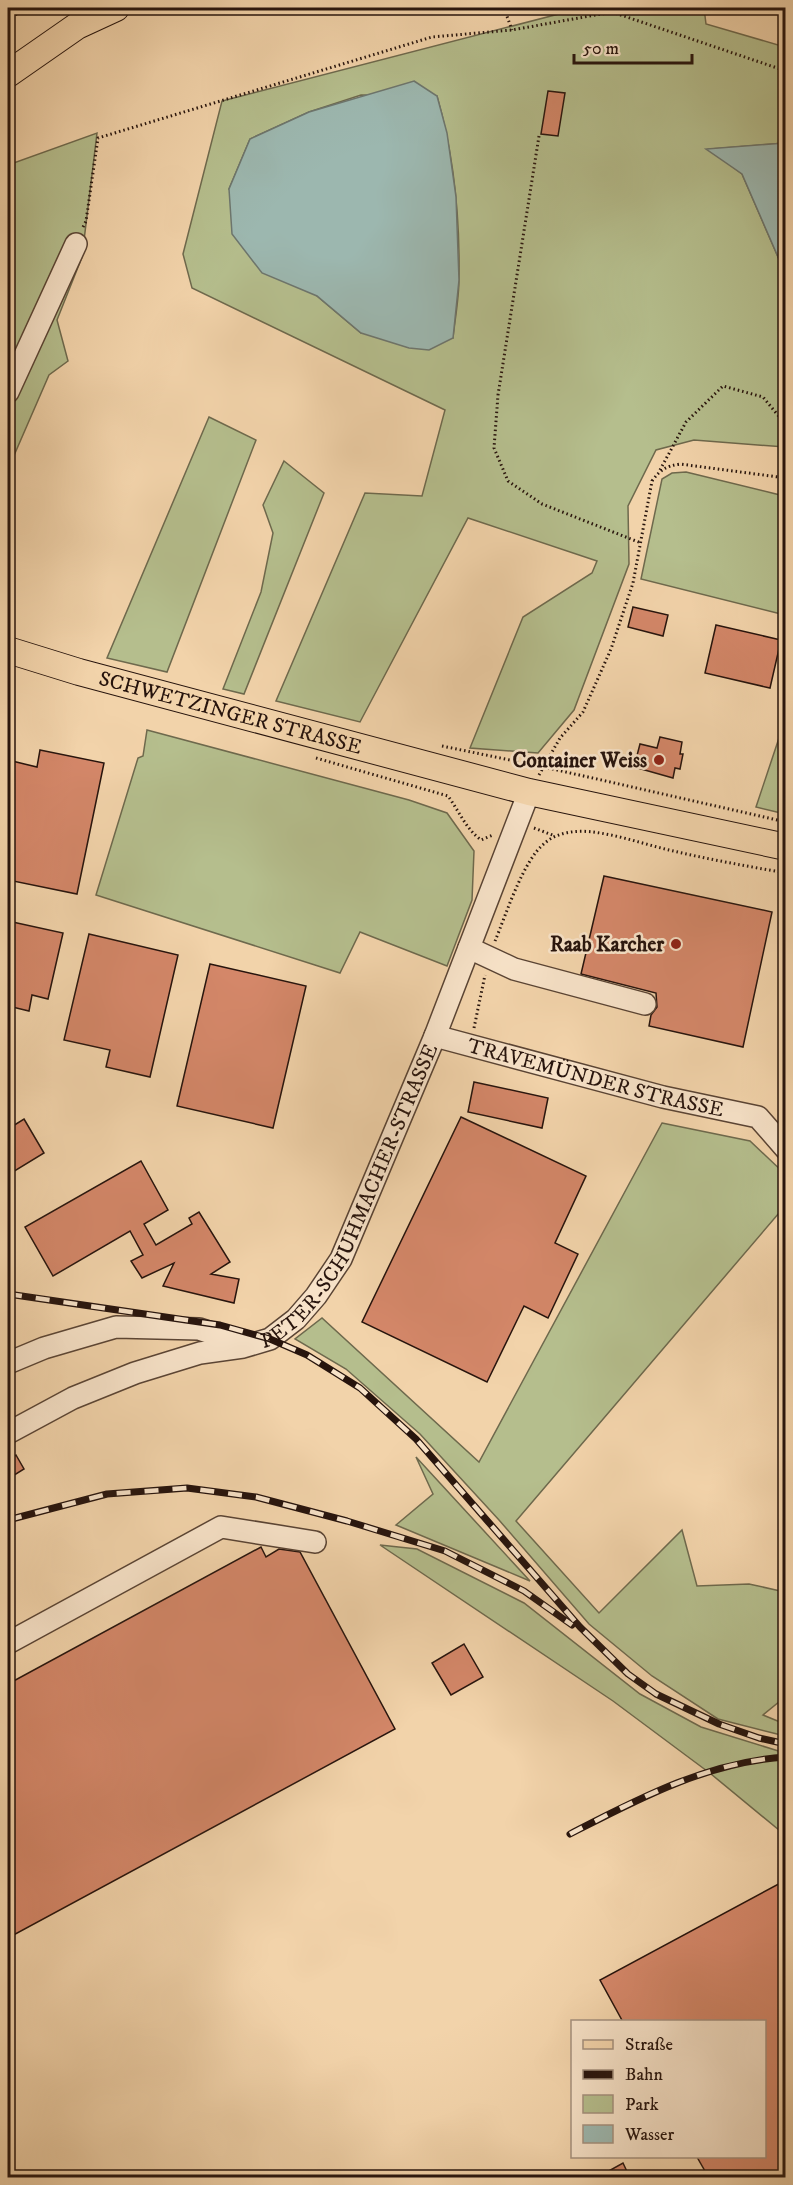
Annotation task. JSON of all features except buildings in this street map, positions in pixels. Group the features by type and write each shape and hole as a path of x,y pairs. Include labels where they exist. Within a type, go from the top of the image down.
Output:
{"main road":[{"path":"8,74 77,26 116,8"},
{"name":"SCHWETZINGER STRASSE","path":"8,650 90,675 529,792 786,846"}],"street":[{"path":"8,392 76,244"},
{"name":"PETER-SCHUHMACHER-STRASSE","path":"8,1433 73,1398 135,1373 200,1353 247,1346 270,1339 296,1319 316,1296 341,1259 435,1036 529,792"},
{"path":"468,948 514,969 645,1004"},
{"name":"TRAVEMÜNDER STRASSE","path":"435,1036 663,1098 758,1117 786,1149"},
{"path":"8,1363 44,1348 116,1327 199,1329 247,1346"},
{"path":"8,1643 220,1527 315,1542"}],"path":[{"path":"8,20 25,8"},
{"path":"504,8 512,30"},
{"path":"76,244 86,221 98,138 432,37 512,30 612,12 786,71"},
{"path":"539,136 498,395 494,448 508,481 542,504 641,543"},
{"path":"529,792 560,738 583,712 610,649 633,583 652,481 686,422 723,386 763,397 786,425"},
{"path":"660,470 670,465 680,464 786,478"},
{"path":"434,744 786,822"},
{"path":"315,758 448,796 472,833 481,840 515,827 532,827 555,836"},
{"path":"469,1045 480,1006 488,958 533,857 543,843 555,836 566,833 592,832 711,860 786,873"}],"green space":[{"path":"582,8 704,8 706,24 785,47 785,143 709,149 742,174 785,273 785,447 694,440 656,450 628,506 629,564 574,710 538,753 470,748 523,617 592,573 597,561 468,518 360,722 276,701 365,493 422,496 445,410 192,288 183,254 222,101","holes":["361,95 437,96 452,163 457,209 459,286 453,338 361,333 317,296 229,189 250,139 309,112"]},
{"path":"97,133 82,257 57,320 68,361 49,375 9,467 8,165"},
{"path":"209,417 256,440 167,672 107,658"},
{"path":"284,461 324,493 244,694 223,689 261,592 273,533 263,505"},
{"path":"686,472 780,495 785,500 785,615 641,579 662,479 672,473"},
{"path":"785,720 786,814 756,807"},
{"path":"147,730 409,800 447,813 474,851 472,900 447,966 360,932 340,973 96,895 138,758 143,756"},
{"path":"662,1123 750,1141 785,1174 785,1206 516,1521 599,1613 682,1530 697,1586 749,1584 785,1592 785,1697 763,1715 785,1724 785,1736 718,1719 652,1676 589,1624 499,1520 420,1434 346,1369 295,1339 322,1318 479,1462"},
{"path":"416,1457 530,1581 396,1525 433,1494"},
{"path":"380,1545 417,1549 524,1603 640,1694 701,1727 785,1753 785,1835 711,1774 613,1701"}],"water":[{"path":"414,81 437,96 447,133 456,197 459,280 453,338 429,350 409,348 361,333 317,296 262,273 232,234 229,189 250,139 309,112"},
{"path":"786,143 785,273 742,174 706,149"}],"railway":[{"path":"8,1294 220,1325 270,1339 307,1355 360,1388 416,1439 580,1627 628,1674 656,1694 719,1724 759,1738 786,1744"},
{"path":"8,1520 107,1494 187,1488 256,1497 347,1521 445,1551 524,1591 572,1625"},
{"path":"570,1834 647,1796 701,1774 757,1760 786,1757"}],"place":[{"name":"Container Weiss","path":"659,760"},
{"name":"Raab Karcher","path":"676,944"}]}
